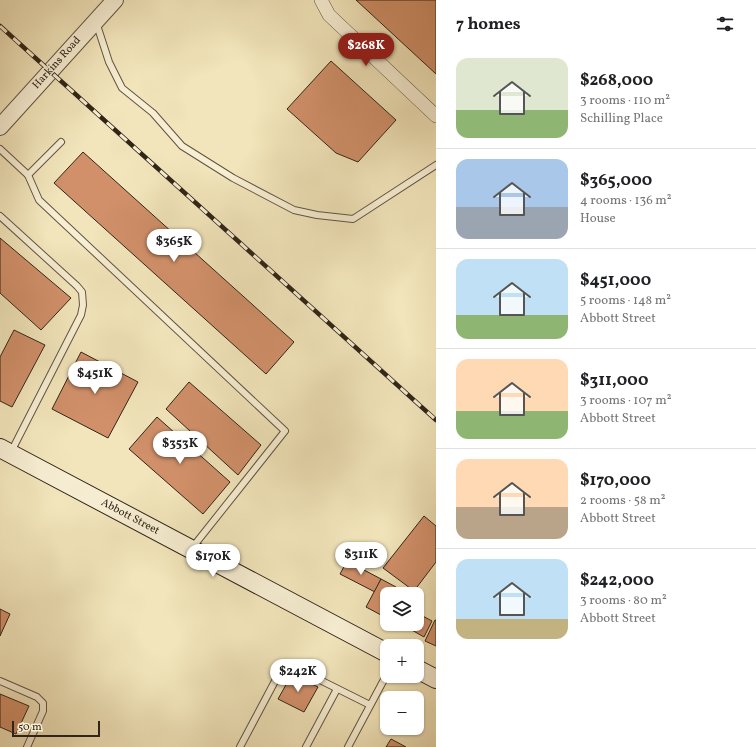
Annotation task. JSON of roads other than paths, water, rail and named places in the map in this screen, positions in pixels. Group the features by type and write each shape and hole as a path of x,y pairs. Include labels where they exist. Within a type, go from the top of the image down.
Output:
{"main road":[{"name":"Abbott Street","path":"5,450 380,649"},
{"path":"424,673 436,679"}],"street":[{"name":"Harkins Road","path":"0,127 115,0"},
{"path":"321,0 329,15 436,116"}],"lane":[{"path":"96,21 109,62 122,88 153,113 182,146 233,178 294,210 317,215 353,218 436,165"},
{"path":"28,175 61,142"},
{"path":"0,149 28,175 39,200 285,431 191,549"},
{"path":"0,216 77,286 82,292 83,305 81,315 67,346 5,450"},
{"path":"240,747 283,666 288,664 370,706"},
{"path":"0,681 37,697 43,703 43,711 27,747"},
{"path":"348,747 382,683"},
{"path":"306,747 337,689"}],"railway":[{"path":"0,26 436,420"}]}
